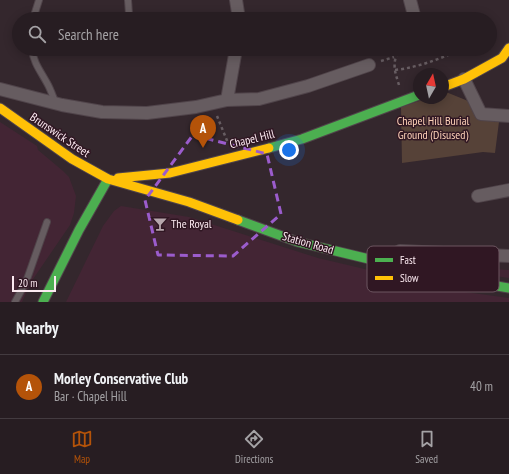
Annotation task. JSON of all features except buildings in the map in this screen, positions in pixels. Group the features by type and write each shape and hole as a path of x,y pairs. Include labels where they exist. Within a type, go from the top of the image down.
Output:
{"main road":[{"path":"449,84 464,79 505,60 509,48"},
{"name":"Chapel Hill","path":"108,179 170,173 302,139 413,98"},
{"name":"Brunswick Street","path":"0,108 72,158 108,179"},
{"path":"43,302 79,230 108,179"},
{"name":"Station Road","path":"108,179 189,202 298,242 367,259"},
{"name":"Station Road","path":"499,286 509,288"}],"street":[{"path":"236,0 238,12"},
{"path":"410,0 413,12"},
{"path":"227,100 235,56"},
{"path":"0,89 56,104 102,112 147,113 196,107 227,100 259,99 308,86 370,65"},
{"path":"464,79 481,114 509,116"},
{"path":"478,196 509,190"},
{"path":"499,256 509,256"}],"lane":[{"path":"35,12 39,0"},
{"path":"128,0 129,12"},
{"path":"32,56 56,104"},
{"path":"15,302 26,282 47,222"}],"path":[{"path":"395,56 395,70 421,66 446,56"},
{"path":"213,103 233,156"}],"highlighted area":[{"path":"193,135 267,154 281,214 233,256 158,255 145,200"}],"shaded area":[{"path":"0,122 37,146 38,150 63,171 69,177 76,196 74,213 70,225 31,282 22,302 0,302"},
{"path":"121,206 189,217 318,258 367,270 367,292 465,292 509,298 509,302 66,302 103,226 114,211"},
{"path":"499,269 509,270 509,278 499,277"}],"green space":[{"name":"Chapel Hill Burial Ground (Disused)","path":"449,93 500,114 495,153 483,152 402,163 401,107 413,103 449,104"}],"traffic: fast":[{"path":"269,148 302,139 413,97"},
{"path":"43,302 79,230 108,179"},
{"path":"238,220 298,242 367,259"},
{"path":"499,286 509,288"}],"traffic: slow":[{"path":"449,85 464,79 502,58 509,48"},
{"path":"0,108 72,159 108,179 189,202 238,220"},
{"path":"118,178 170,173 269,148"}],"place":[{"name":"Morley Conservative Club","path":"203,148"},
{"name":"The Royal","path":"160,224"}]}
